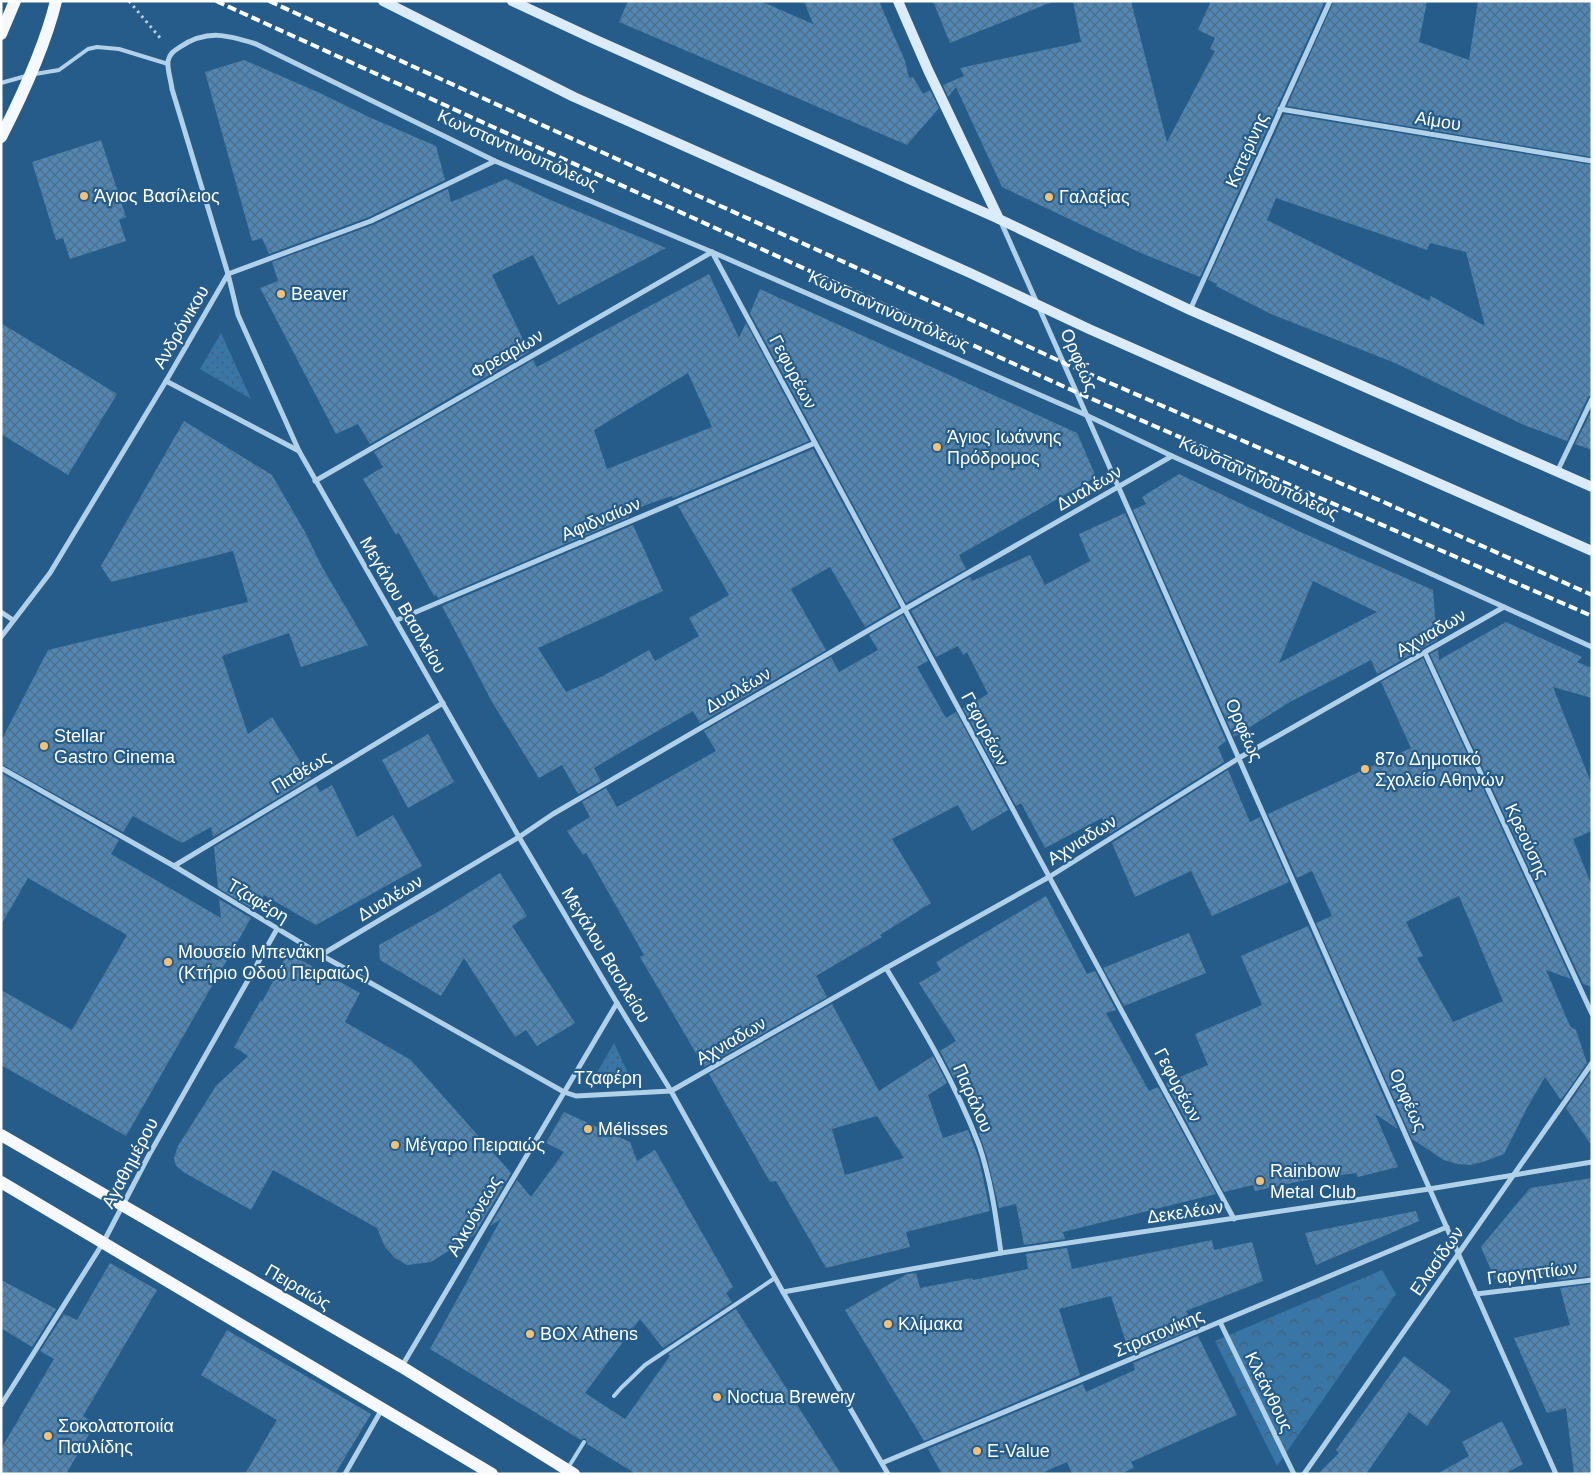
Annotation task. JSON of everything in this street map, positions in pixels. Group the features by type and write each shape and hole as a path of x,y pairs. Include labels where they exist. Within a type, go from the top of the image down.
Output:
{"main road":[{"path":"1,34 15,1"},
{"path":"1,137 14,112 34,63 52,17 56,1"},
{"path":"383,1 574,97 1592,551"},
{"path":"512,1 1000,219 1190,310 1592,487"},
{"name":"Ορφέως","path":"898,1 928,70 1000,219"},
{"name":"Πειραιώς","path":"1,1135 402,1367 570,1472"},
{"path":"1,1182 492,1474"}],"street":[{"name":"Κατερίνης","path":"1190,310 1330,1"},
{"name":"Κωνσταντινουπόλεως","path":"171,52 204,36 220,35 256,44 495,161 712,252 1086,415 1592,647"},
{"name":"Μεγάλου Βασιλείου","path":"171,52 168,64 172,89 228,274 238,315 299,451 519,836 671,1091 782,1292 888,1474"},
{"name":"Αίμου","path":"1280,109 1592,161"},
{"name":"Ανδρόνικου","path":"1,638 50,573 228,274 371,221 495,161"},
{"name":"Ορφέως","path":"1000,219 1036,304 1556,1474"},
{"name":"Γεφυρέων","path":"712,252 1234,1219"},
{"name":"Φρεαρίων","path":"316,480 712,252"},
{"path":"166,381 299,451"},
{"path":"1557,472 1592,399"},
{"name":"Αφιδναίων","path":"397,620 815,442"},
{"name":"Δυαλέων","path":"321,955 553,814 1172,456"},
{"name":"Αχνιαδων","path":"671,1091 1049,876 1238,758 1504,607"},
{"path":"1,612 13,620"},
{"name":"Κρεούσης","path":"1425,653 1592,1014"},
{"name":"Πιτθέως","path":"174,866 443,702"},
{"name":"Τζαφέρη","path":"1,768 174,866 321,955 564,1092 576,1096 671,1091"},
{"name":"Αγαθημέρου","path":"2,1403 104,1243 122,1205 277,929"},
{"name":"Παράλου","path":"886,968 932,1043 958,1096 979,1147 994,1202 1001,1253"},
{"name":"Αλκυόνεως","path":"402,1367 617,1003"},
{"name":"Ελασίδων","path":"1304,1474 1592,1063"},
{"name":"Δεκελέων","path":"782,1292 1001,1253 1429,1189 1592,1162"},
{"name":"Στρατονίκης","path":"882,1463 1447,1228"},
{"name":"Γαργηττίων","path":"1476,1294 1592,1280"},
{"name":"Κλεάνθους","path":"1220,1322 1294,1474"},
{"path":"345,1474 382,1408"}],"lane":[{"path":"1,83 58,70 88,49 97,47 120,49 168,64"},
{"path":"614,1396 645,1366 775,1278"},
{"path":"570,1472 584,1442"}],"path":[{"path":"129,1 171,52"}],"green space":[{"path":"221,333 251,399 200,369"},
{"path":"614,1043 630,1077 594,1078"},
{"path":"1382,1270 1396,1294 1277,1466 1215,1341"}],"building":[{"path":"628,1 760,1 813,24 804,1 879,1 905,61 909,78 913,77 923,94 930,90 939,108 907,145 619,22"},
{"path":"933,1 1051,1 1052,2 950,43"},
{"path":"1073,1 1131,1 1167,142 1215,51 1210,49 1215,38 1198,30 1211,1 1325,1 1200,277 1141,253 1002,187 956,87 948,97 943,85 964,76 960,68 1081,42"},
{"path":"1334,1 1427,1 1419,42 1469,60 1478,1 1592,1 1592,157 1287,106"},
{"path":"244,60 436,146 445,180 369,217 269,254 262,238 252,241 205,72"},
{"path":"1284,114 1592,165 1592,395 1588,397 1567,441 1524,425 1395,363 1271,314 1208,280","holes":["1276,198 1427,250 1430,243 1466,252 1485,326 1431,296 1429,301 1267,220"]},
{"name":"Άγιος Βασίλειος","path":"101,140 126,217 119,220 126,241 70,259 63,238 56,240 32,162"},
{"path":"506,179 548,199 666,248 558,305 533,255 492,275 529,352 370,444 358,424 336,434 260,288 278,281 272,262 373,225 448,189 451,202"},
{"path":"709,274 739,338 746,323 809,441 673,498 672,496 627,513 629,517 438,598 436,595 434,596 399,533 396,535 363,479 383,467 374,452 533,360 537,367","holes":["688,373 712,427 607,469 594,430"]},
{"path":"760,289 1077,433 1096,477 959,555 966,569 906,603 750,313"},
{"path":"1,323 117,394 68,475 1,434"},
{"path":"1592,410 1592,450 1575,444"},
{"path":"184,421 272,475 305,532 321,565 368,645 301,667 289,633 222,656 248,734 272,717 311,778 213,837 211,827 182,843 133,816 123,832 1,764 1,741 48,650 248,602 233,551 111,582 101,566"},
{"path":"813,449 899,607 865,627 830,567 791,589 826,650 700,723 693,711 640,741 594,768 601,781 578,794 562,765 539,778 492,702 442,606 633,525 663,591 538,648 566,692 603,676 649,650 655,661 699,636 689,618 729,595 678,506"},
{"path":"1179,474 1298,531 1433,590 1437,640 1377,674 1371,660 1290,702 1234,737 1133,510 1146,504 1142,497","holes":["1313,581 1377,612 1279,663"]},
{"path":"1125,513 1226,741 1218,747 1224,762 1109,834 1102,818 1045,848 1021,803 1016,806 963,708 988,694 967,652 963,655 958,646 936,657 911,611 970,577 972,581 1030,555 1045,585 1090,561 1079,534"},
{"path":"903,615 928,661 917,667 946,718 956,712 1008,810 972,831 958,805 892,839 931,903 880,935 882,937 816,976 827,997 704,1067 640,957 644,955 586,853 583,855 567,831 590,817 582,802 606,788 617,807 716,751 704,731 831,657 839,672 878,650 869,635"},
{"path":"1506,622 1582,657 1577,662 1592,668 1592,698 1553,687 1592,785 1592,831 1573,839 1592,886 1592,987 1583,984 1430,654 1438,650 1439,660"},
{"path":"1423,658 1571,979 1546,970 1570,1026 1576,1030 1587,1063 1561,1100 1545,1077 1504,1154 1470,1165 1444,1160 1412,1139 1316,923 1332,916 1312,871 1297,878 1268,814 1411,748 1381,682","holes":["1459,896 1503,1001 1453,1022 1417,958 1423,956 1406,922"]},
{"path":"428,734 454,782 408,808 382,760"},
{"path":"1228,770 1250,822 1260,817 1289,882 1212,916 1191,871 1135,897 1112,843"},
{"name":"Μουσείο Μπενάκη (Κτήριο Οδού Πειραιώς)","path":"1,773 119,840 111,854 221,918 219,899 251,918 126,1136 1,1065 1,990 72,1030 127,935 28,878 1,925"},
{"path":"316,785 320,792 332,785 357,837 393,815 422,866 316,925 264,895 255,910 218,888 214,847"},
{"path":"500,873 527,916 512,926 575,1023 537,1046 526,1030 515,1037 464,958 441,996 380,960 379,945 443,909"},
{"path":"1046,896 1087,974 1095,971 1116,1010 1106,1013 1149,1091 1158,1087 1216,1194 1063,1232 1065,1239 1024,1245 1016,1204 999,1208 987,1157 977,1127 991,1122 963,1073 954,1078 940,1051 956,1041 919,983 941,970 936,962"},
{"path":"1308,926 1398,1129 1375,1114 1398,1167 1358,1177 1356,1173 1301,1181 1255,1191 1253,1185 1224,1192 1166,1083 1208,1065 1195,1034 1262,1005 1241,956"},
{"path":"1189,933 1206,973 1124,1006 1103,968"},
{"path":"288,953 360,993 345,1022 411,1060 511,1173 474,1235 431,1262 407,1265 395,1258 385,1247 377,1228 273,1170 251,1210 176,1166 174,1158 178,1146 216,1086 248,1056 234,1047 261,1000 262,1002"},
{"path":"832,1004 879,1091 933,1056 947,1083 928,1095 943,1138 968,1130 979,1159 990,1211 906,1232 910,1247 826,1268 776,1181 770,1182 709,1074","holes":["877,1116 904,1158 845,1175 832,1129"]},
{"path":"1590,1073 1592,1078 1592,1146 1566,1108"},
{"path":"564,1112 630,1142 637,1161 655,1150 733,1287 726,1293 732,1302 663,1348 640,1319 585,1393 625,1419 670,1356 668,1354 736,1309 841,1474 636,1474 587,1444 586,1439 581,1440 430,1349 501,1219 490,1226 517,1180 531,1197 564,1152 546,1143"},
{"path":"1592,1178 1592,1276 1558,1280 1556,1274 1495,1279 1481,1247 1530,1188"},
{"path":"1416,1211 1419,1221 1316,1265 1305,1233"},
{"path":"1212,1240 1214,1250 1252,1242 1263,1281 1186,1311 1195,1328 1130,1355 1111,1296 1059,1309 1080,1375 924,1441 845,1310 907,1274 916,1273 920,1288 1028,1269 1026,1254 1067,1248 1072,1269"},
{"path":"110,1263 157,1290 83,1416 95,1424 66,1474 1,1474 1,1449 54,1359 40,1351 64,1314 77,1320"},
{"path":"1,1280 56,1309 32,1347 1,1328"},
{"path":"1592,1284 1592,1474 1574,1474 1566,1408 1547,1413 1514,1338 1570,1325 1560,1288"},
{"path":"227,1330 371,1414 335,1474 245,1474 277,1420 201,1375"},
{"path":"1198,1336 1237,1415 1131,1462 1134,1468 1120,1474 1072,1474 1067,1462 1040,1474 942,1474 928,1449 1083,1384 1086,1392 1135,1370 1133,1363"},
{"path":"1404,1356 1451,1391 1427,1426 1409,1412 1366,1474 1318,1474 1339,1453 1336,1450"},
{"path":"1502,1421 1523,1464 1504,1474 1437,1474 1469,1456 1462,1442"}],"railway":[{"path":"216,1 1076,392 1592,616"},
{"path":"269,1 1064,363 1592,595"}],"place":[{"name":"Άγιος Βασίλειος","path":"84,196"},
{"name":"Γαλαξίας","path":"1049,197"},
{"name":"Beaver","path":"281,294"},
{"name":"Άγιος Ιωάννης Πρόδρομος","path":"937,447"},
{"name":"Stellar Gastro Cinema","path":"44,746"},
{"name":"87ο Δημοτικό Σχολείο Αθηνών","path":"1365,769"},
{"name":"Μουσείο Μπενάκη (Κτήριο Οδού Πειραιώς)","path":"168,962"},
{"name":"Mélisses","path":"588,1129"},
{"name":"Μέγαρο Πειραιώς","path":"395,1145"},
{"name":"Rainbow Metal Club","path":"1260,1181"},
{"name":"Κλίμακα","path":"888,1324"},
{"name":"BOX Athens","path":"530,1334"},
{"name":"Noctua Brewery","path":"717,1397"},
{"name":"Σοκολατοποιία Παυλίδης","path":"48,1436"},
{"name":"E-Value","path":"977,1451"}]}
